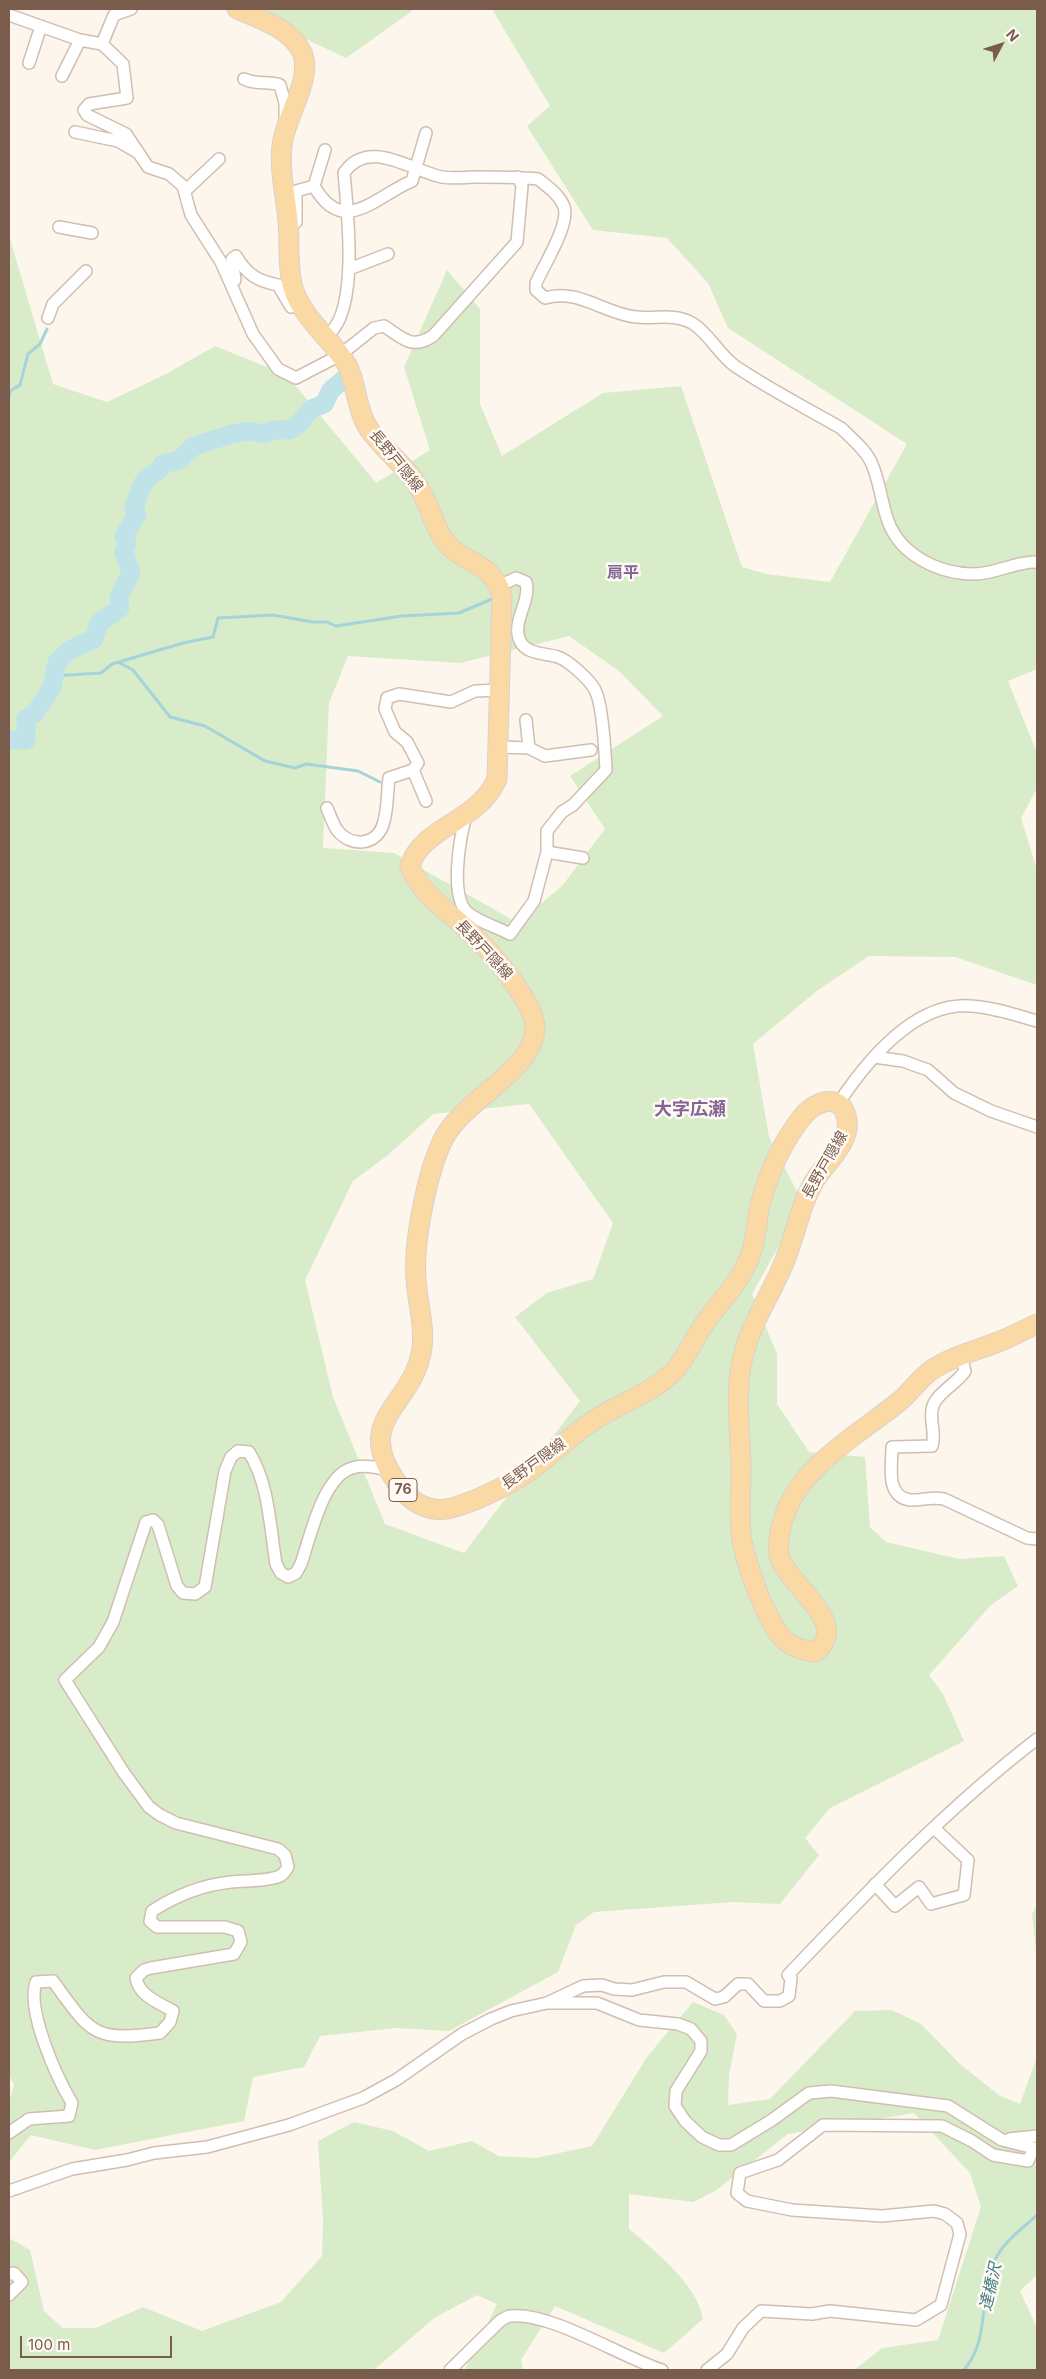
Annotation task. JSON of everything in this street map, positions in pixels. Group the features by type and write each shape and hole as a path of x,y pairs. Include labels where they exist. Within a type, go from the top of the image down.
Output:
{"main road":[{"name":"長野戸隠線","path":"237,9 287,35 303,55 305,63 301,86 286,129 280,161 291,278 300,303 324,337 340,355 356,386 366,424 409,472 421,490 442,538 463,556 485,569 499,586 503,605 499,772 494,785 483,801 466,816 420,846 412,858 411,871 439,904 474,935 502,965 528,1005 535,1021 535,1032 530,1046 518,1064 457,1118 445,1135 436,1156 416,1254 416,1279 422,1322 422,1345 418,1366 388,1413 380,1430 383,1454 391,1471 406,1495 420,1505 432,1509 445,1510 460,1505 498,1490 514,1481 531,1470 590,1423 665,1379 679,1365 704,1324 729,1293 745,1268 754,1243 763,1194 777,1158 790,1134 814,1105 827,1101 838,1104 846,1115 847,1128 835,1153 816,1179 803,1203 788,1253 747,1341 737,1382 741,1532 751,1573 773,1626 783,1639 793,1646 815,1652 824,1646 827,1639 826,1623 818,1609 793,1581 779,1557 781,1528 787,1509 796,1491 839,1447 868,1423 899,1402 932,1370 1037,1324"}],"street":[{"path":"102,44 114,15 130,9"},
{"path":"9,15 80,40 102,44 124,64 128,98 88,104 84,110 86,115 126,134 148,167 168,174 183,186 192,215 232,284 253,334 278,369 296,378 340,355 374,328 384,326 411,343 421,343 432,336 517,242 522,186 518,177"},
{"path":"30,62 41,26"},
{"path":"62,76 80,40"},
{"path":"244,80 252,83 272,82 280,85 285,103 286,129"},
{"path":"75,132 118,142 139,153"},
{"path":"325,150 314,186 322,199 334,210 361,210 412,180 426,133"},
{"path":"324,337 331,334 342,311 350,284 344,173 356,162 378,157 390,158 441,177 518,177 538,179 554,191 565,208 566,220 536,283 536,290 545,298 555,294 578,297 622,315 644,318 677,316 694,324 734,365 841,428 854,441 871,460 878,478 888,520 895,536 904,548 920,560 946,570 974,574 1003,570 1028,562 1037,562"},
{"path":"184,191 219,159"},
{"path":"288,234 296,228 296,191 314,186"},
{"path":"59,227 92,233"},
{"path":"349,269 388,254"},
{"path":"232,284 236,283 232,259 236,256 244,270 265,282 278,285 291,307 300,303"},
{"path":"48,318 52,304 86,271"},
{"path":"466,816 458,844 461,903 468,913 510,934 534,901 547,852 547,831 562,812 572,805 606,770 604,736 596,690 572,665 559,657 534,652 521,643 517,631 528,592 526,582 516,578 499,586"},
{"path":"327,808 338,830 351,841 366,843 371,841 376,838 384,823 389,778 412,770 418,764 407,742 395,732 385,709 386,698 399,694 451,702 475,691 500,690"},
{"path":"526,720 529,748"},
{"path":"500,747 529,748 546,756 591,750"},
{"path":"412,770 426,801"},
{"path":"547,852 583,858"},
{"path":"838,1104 853,1081 874,1057 916,1021 938,1010 969,1006 1037,1020"},
{"path":"874,1057 903,1061 928,1070 954,1093 991,1111 1037,1127"},
{"path":"961,1356 965,1371 935,1401 932,1410 934,1438 932,1446 892,1447 892,1486 897,1494 910,1500 933,1497 944,1499 1027,1538 1037,1538"},
{"path":"9,2133 29,2119 69,2116 72,2103 58,2079 34,2009 32,1991 36,1982 53,1981 80,2018 94,2031 111,2037 160,2033 170,2022 173,2011 137,1987 136,1978 144,1970 234,1954 241,1942 238,1931 225,1926 158,1927 150,1920 152,1911 167,1901 202,1888 228,1882 274,1878 282,1875 288,1867 285,1855 278,1849 176,1822 149,1807 124,1772 65,1680 99,1647 113,1622 146,1522 153,1520 158,1525 177,1586 184,1593 195,1594 205,1587 225,1471 230,1457 238,1451 249,1452 258,1465 265,1493 276,1564 281,1573 288,1577 296,1573 301,1564 324,1498 338,1476 353,1468 372,1467 391,1471"},
{"path":"547,2003 582,1986 602,1985 614,1989 632,1990 664,1982 686,1982 715,1999 724,1997 738,1984 748,1984 764,2001 780,2001 789,1996 790,1978 788,1975 875,1884 991,1775 1037,1739"},
{"path":"875,1884 895,1906 919,1886 931,1904 964,1895 968,1860 934,1828"},
{"path":"9,2191 72,2169 127,2160 154,2153 208,2147 289,2125 363,2098 396,2080 462,2034 491,2019 511,2011 547,2003 597,2003 639,2020 678,2024 690,2029 700,2041 701,2051 676,2091 675,2106 685,2121 702,2136 720,2145 731,2144 772,2120 809,2093 832,2091 948,2106 1002,2140 1034,2148 1028,2160 993,2155 972,2141 942,2126 823,2125 778,2160 740,2173 737,2193 747,2202 792,2210 882,2216 934,2211 945,2214 957,2223 960,2234 941,2305 916,2320 830,2311 812,2314 766,2310 750,2319 727,2354 707,2370"},
{"path":"1002,2140 1037,2136"},
{"path":"9,2274 14,2274 22,2282 9,2295"},
{"path":"450,2370 500,2321 510,2316 538,2319 595,2340 662,2370"}],"green space":[{"path":"243,9 415,9 346,58"},
{"path":"492,9 1037,9 1037,669 1008,681 1037,753 1037,788 1021,818 1037,870 1037,985 955,957 869,956 818,990 753,1044 769,1137 803,1203 752,1294 777,1354 777,1404 809,1452 865,1457 870,1527 886,1542 959,1559 1004,1556 1018,1586 991,1605 929,1675 943,1694 964,1741 830,1808 805,1838 819,1855 780,1904 733,1902 594,1912 576,1925 558,1972 449,2031 396,2028 320,2036 304,2067 253,2077 244,2121 95,2150 31,2135 9,2162 9,2101 14,2085 9,2075 9,210 10,239 53,384 107,402 166,374 215,346 287,375 376,483 430,450 404,367 447,270 480,309 480,404 502,456 603,393 681,386 742,567 766,574 830,582 907,444 728,328 708,283 667,238 593,230 527,126 550,106","holes":["569,636 619,671 663,716 570,776 605,829 562,886 518,923 394,853 323,848 329,703 348,656 460,663","529,1104 613,1223 593,1279 547,1293 515,1317 580,1401 464,1553 385,1524 333,1397 305,1280 353,1181 388,1155 433,1114"]},
{"path":"1037,1905 1037,1962 1032,1914"},
{"path":"693,2002 724,2015 737,2034 729,2075 728,2105 770,2099 855,2011 892,2010 921,2024 960,2064 1000,2096 1020,2104 1037,2057 1037,2275 1020,2291 1037,2328 1037,2370 854,2370 882,2348 938,2340 981,2207 970,2173 914,2113 788,2134 715,2191 693,2202 629,2194 629,2229 674,2269 684,2281 693,2293 703,2319 664,2353 555,2306 521,2360 523,2370 465,2370 497,2304 477,2295 434,2318 374,2370 9,2370 9,2238 30,2250 44,2311 63,2328 96,2328 143,2307 202,2331 281,2302 322,2256 323,2220 318,2141 354,2122 393,2131 429,2151 472,2141 499,2156 536,2158 592,2146 647,2057"}],"waterway":[{"path":"9,398 10,391 20,385 28,354 40,344 47,329"},
{"path":"9,740 26,740 26,719 36,712 52,687 57,662 70,650 94,639 99,623 120,608 119,597 131,572 124,552 127,543 124,536 137,514 134,506 140,489 148,477 159,470 163,464 179,460 194,446 248,431 265,434 272,430 290,430 298,425 311,409 324,404 331,390 343,380"},
{"path":"54,676 101,673 112,664 183,643 213,637 218,618 273,615 313,622 327,622 336,626 402,616 459,613 492,599"},
{"path":"118,662 133,670 170,717 205,726 265,761 295,768 306,764 358,771 380,782"},
{"name":"達橋沢","path":"964,2370 978,2345 987,2288 995,2260 1008,2241 1037,2215"}],"district":[{"name":"扇平","path":"623,573"},
{"name":"大字広瀬","path":"690,1110"}]}
